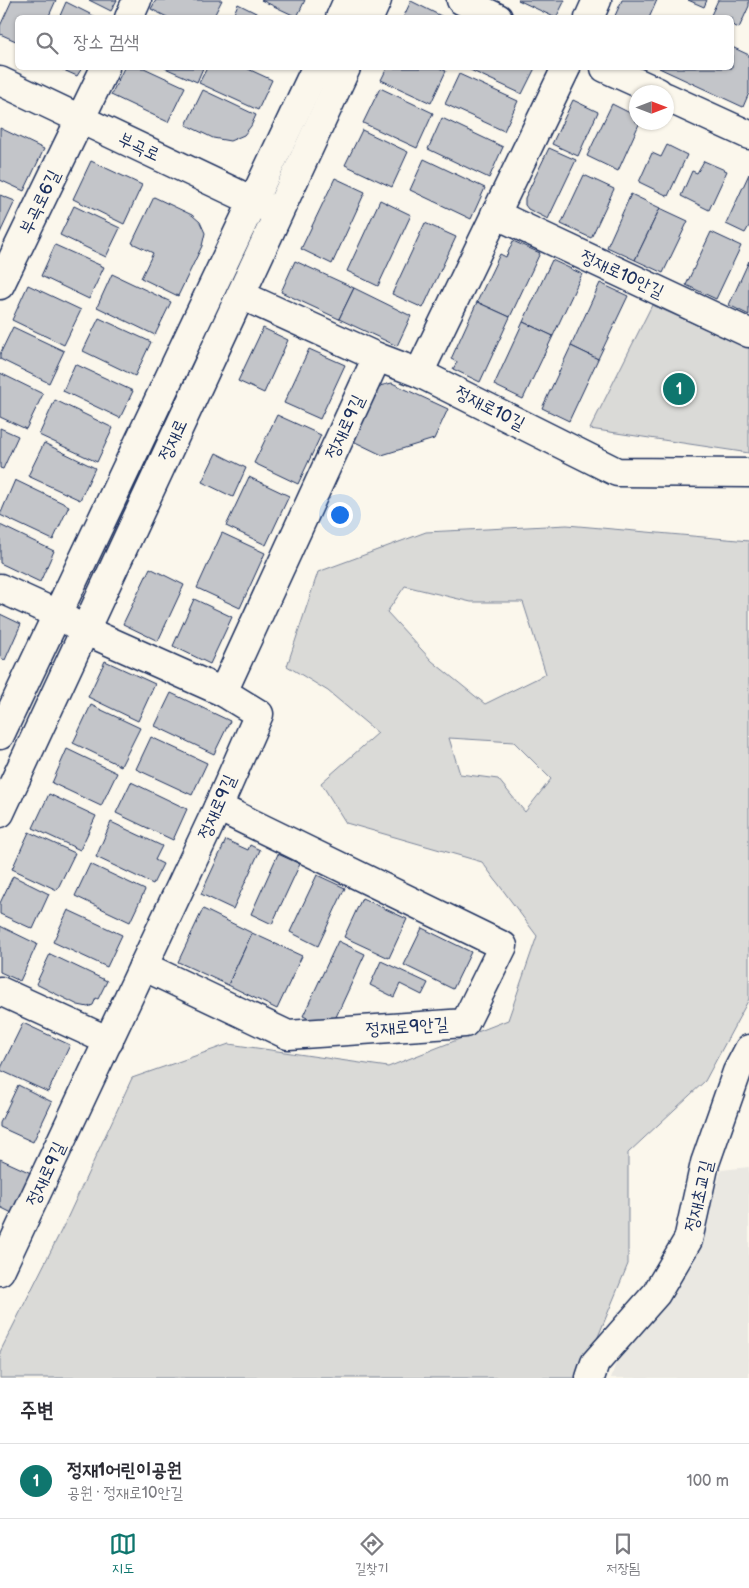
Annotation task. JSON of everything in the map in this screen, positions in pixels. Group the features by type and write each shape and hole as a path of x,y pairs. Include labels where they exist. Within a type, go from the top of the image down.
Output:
{"street":[{"path":"130,15 137,0"},
{"path":"341,15 348,0"},
{"path":"370,15 377,0"},
{"path":"461,0 492,15"},
{"path":"590,15 597,0"},
{"name":"부곡로6길","path":"2,276 104,70"},
{"name":"정재로","path":"0,735 315,70"},
{"name":"정재로","path":"0,813 345,70"},
{"path":"420,373 565,70"},
{"path":"608,70 642,85"},
{"name":"부곡로","path":"0,81 279,213"},
{"path":"674,101 749,136"},
{"name":"정재로10안길","path":"495,214 749,333"},
{"name":"정재로10길","path":"240,295 377,357 420,373 617,472 749,473"},
{"name":"정재로9길","path":"0,1271 218,807 258,714 223,692 377,357"},
{"path":"0,588 56,614 84,630 223,692"},
{"name":"정재로9안길","path":"143,966 288,1035 465,1023 503,946 218,807"},
{"path":"0,991 109,1041"},
{"name":"정재초교길","path":"590,1378 595,1363 656,1294 688,1240 705,1163 737,1072 749,1049"}],"shaded area":[{"path":"652,305 749,348 749,453 590,429"},
{"path":"567,525 749,541 749,999 705,1081 628,1153 628,1264 581,1378 0,1378 0,1352 65,1223 132,1078 229,1044 388,1067 508,1020 537,936 482,862 346,823 321,783 378,733 328,691 287,666 318,572 426,532","holes":["405,586 471,602 523,602 546,674 485,704 432,661 387,612","449,738 514,742 551,779 525,812 498,779 460,774"]},
{"path":"749,1167 749,1378 611,1378 617,1359 659,1310 695,1260 721,1170"}],"building":[{"path":"12,0 56,0 49,15 15,15 15,41 0,34 0,26"},
{"path":"89,0 117,0 111,11"},
{"path":"156,0 222,0 214,15 163,15 151,9"},
{"path":"261,0 305,0 298,15 293,15"},
{"path":"518,0 565,0 558,15 550,15"},
{"path":"622,0 657,0 650,15 615,15"},
{"path":"688,0 707,0 704,7"},
{"path":"718,0 749,0 749,6 739,28 734,26 734,15 711,15"},
{"path":"411,1 439,15 404,15"},
{"path":"66,2 92,15 60,15"},
{"path":"238,4 260,15 233,15"},
{"path":"734,48 749,55 749,93 743,107 663,70 734,70"},
{"path":"64,70 81,70 77,76"},
{"path":"123,70 148,70 185,87 168,122 111,95"},
{"path":"170,70 202,70 197,82"},
{"path":"206,70 250,70 272,80 258,110 199,83"},
{"path":"386,70 446,71 431,103 381,80"},
{"path":"470,70 534,70 522,94"},
{"path":"459,74 518,101 504,131 445,104"},
{"path":"380,88 433,113 417,148 363,123"},
{"path":"203,90 256,115 244,135 230,141 213,138 186,125"},
{"path":"573,100 598,112 578,156 552,144"},
{"path":"612,104 629,112 629,130 636,130 618,171 587,156"},
{"path":"442,118 503,147 489,178 428,149"},
{"path":"0,128 44,149 24,191 0,180"},
{"path":"362,130 408,152 392,187 345,165"},
{"path":"667,145 687,155 668,196 639,182 652,153 661,157"},
{"path":"549,148 576,160 548,219 528,209 525,205 525,198"},
{"path":"424,159 485,188 471,219 410,190"},
{"path":"91,161 142,185 124,224 73,199"},
{"path":"704,161 727,171 709,210 681,196 692,171 697,173"},
{"path":"749,174 749,226 745,233 726,224"},
{"path":"584,175 614,189 591,238 561,224"},
{"path":"335,178 365,192 332,264 301,249"},
{"path":"631,194 660,208 635,260 607,247"},
{"path":"0,195 15,201 0,233"},
{"path":"154,197 192,215 200,222 205,233 202,246 178,296 141,278 153,253 132,243"},
{"path":"380,200 411,215 378,286 347,271"},
{"path":"74,206 120,228 106,257 60,235"},
{"path":"660,208 688,221 663,273 635,260"},
{"path":"425,223 456,237 423,308 392,294"},
{"path":"711,232 741,246 716,299 686,285"},
{"path":"513,241 540,253 510,317 477,302 500,254 506,257"},
{"path":"55,245 104,267 89,299 41,276"},
{"path":"552,260 582,274 553,336 523,322"},
{"path":"295,261 354,288 339,319 281,292"},
{"path":"749,261 749,315 729,305"},
{"path":"112,274 171,302 155,335 97,307"},
{"path":"600,283 628,296 598,359 571,346"},
{"path":"28,285 81,310 64,345 12,320"},
{"path":"354,288 411,316 397,346 339,319"},
{"path":"477,302 510,317 480,382 453,369 457,362 451,359"},
{"path":"99,318 151,342 135,376 83,351"},
{"path":"523,322 553,336 523,399 494,385"},
{"path":"13,327 64,351 49,383 0,359 0,354"},
{"path":"263,328 288,340 264,393 238,381"},
{"path":"571,346 598,359 569,421 542,408"},
{"path":"309,349 345,365 320,419 284,403"},
{"path":"75,364 133,391 120,418 63,391"},
{"path":"0,373 43,394 26,429 0,417"},
{"path":"392,383 448,409 434,439 382,455 353,441 379,386"},
{"path":"55,400 113,428 97,462 39,435"},
{"path":"277,415 321,435 298,484 254,463"},
{"path":"0,428 18,436 3,469 0,468"},
{"path":"44,443 95,468 80,500 28,476"},
{"path":"216,453 246,468 233,497 202,482"},
{"path":"249,477 289,496 266,545 226,526"},
{"path":"15,480 69,506 53,540 0,515"},
{"path":"0,525 54,551 40,582 0,563"},
{"path":"222,533 265,553 240,608 197,588"},
{"path":"150,568 184,585 158,641 123,624"},
{"path":"194,599 232,617 210,664 173,646"},
{"path":"0,614 21,624 5,660 0,658"},
{"path":"105,661 155,684 138,721 88,697"},
{"path":"171,693 230,721 214,754 155,726"},
{"path":"91,705 140,728 121,766 73,743"},
{"path":"151,737 207,763 192,795 136,769"},
{"path":"67,749 117,773 101,806 52,783"},
{"path":"131,782 187,809 173,840 116,813"},
{"path":"49,794 96,816 80,850 33,828"},
{"path":"111,822 162,846 155,860 163,864 153,884 96,857"},
{"path":"29,832 75,853 57,890 12,869"},
{"path":"226,840 248,850 250,845 260,850 233,909 201,894"},
{"path":"278,854 300,864 272,924 251,914"},
{"path":"90,864 145,890 130,922 75,896"},
{"path":"317,875 345,888 318,946 290,932"},
{"path":"13,876 49,894 33,929 0,914 0,903"},
{"path":"362,898 407,919 389,958 344,937"},
{"path":"203,909 252,933 228,985 178,962"},
{"path":"68,910 122,935 107,967 53,942"},
{"path":"0,926 37,944 20,981 0,972"},
{"path":"422,928 471,952 453,989 404,965"},
{"path":"252,933 302,956 277,1009 228,985"},
{"path":"338,941 365,954 336,1017 318,1023 303,1016"},
{"path":"50,954 107,981 93,1005 88,1007 78,1005 36,984"},
{"path":"381,961 428,983 422,995 400,984 394,997 370,985"},
{"path":"23,1023 70,1045 48,1092 0,1070"},
{"path":"18,1085 52,1102 33,1142 0,1127 0,1123"},
{"path":"0,1159 33,1174 14,1214 0,1207"}],"place":[{"name":"정재1어린이공원","path":"679,389"}]}
